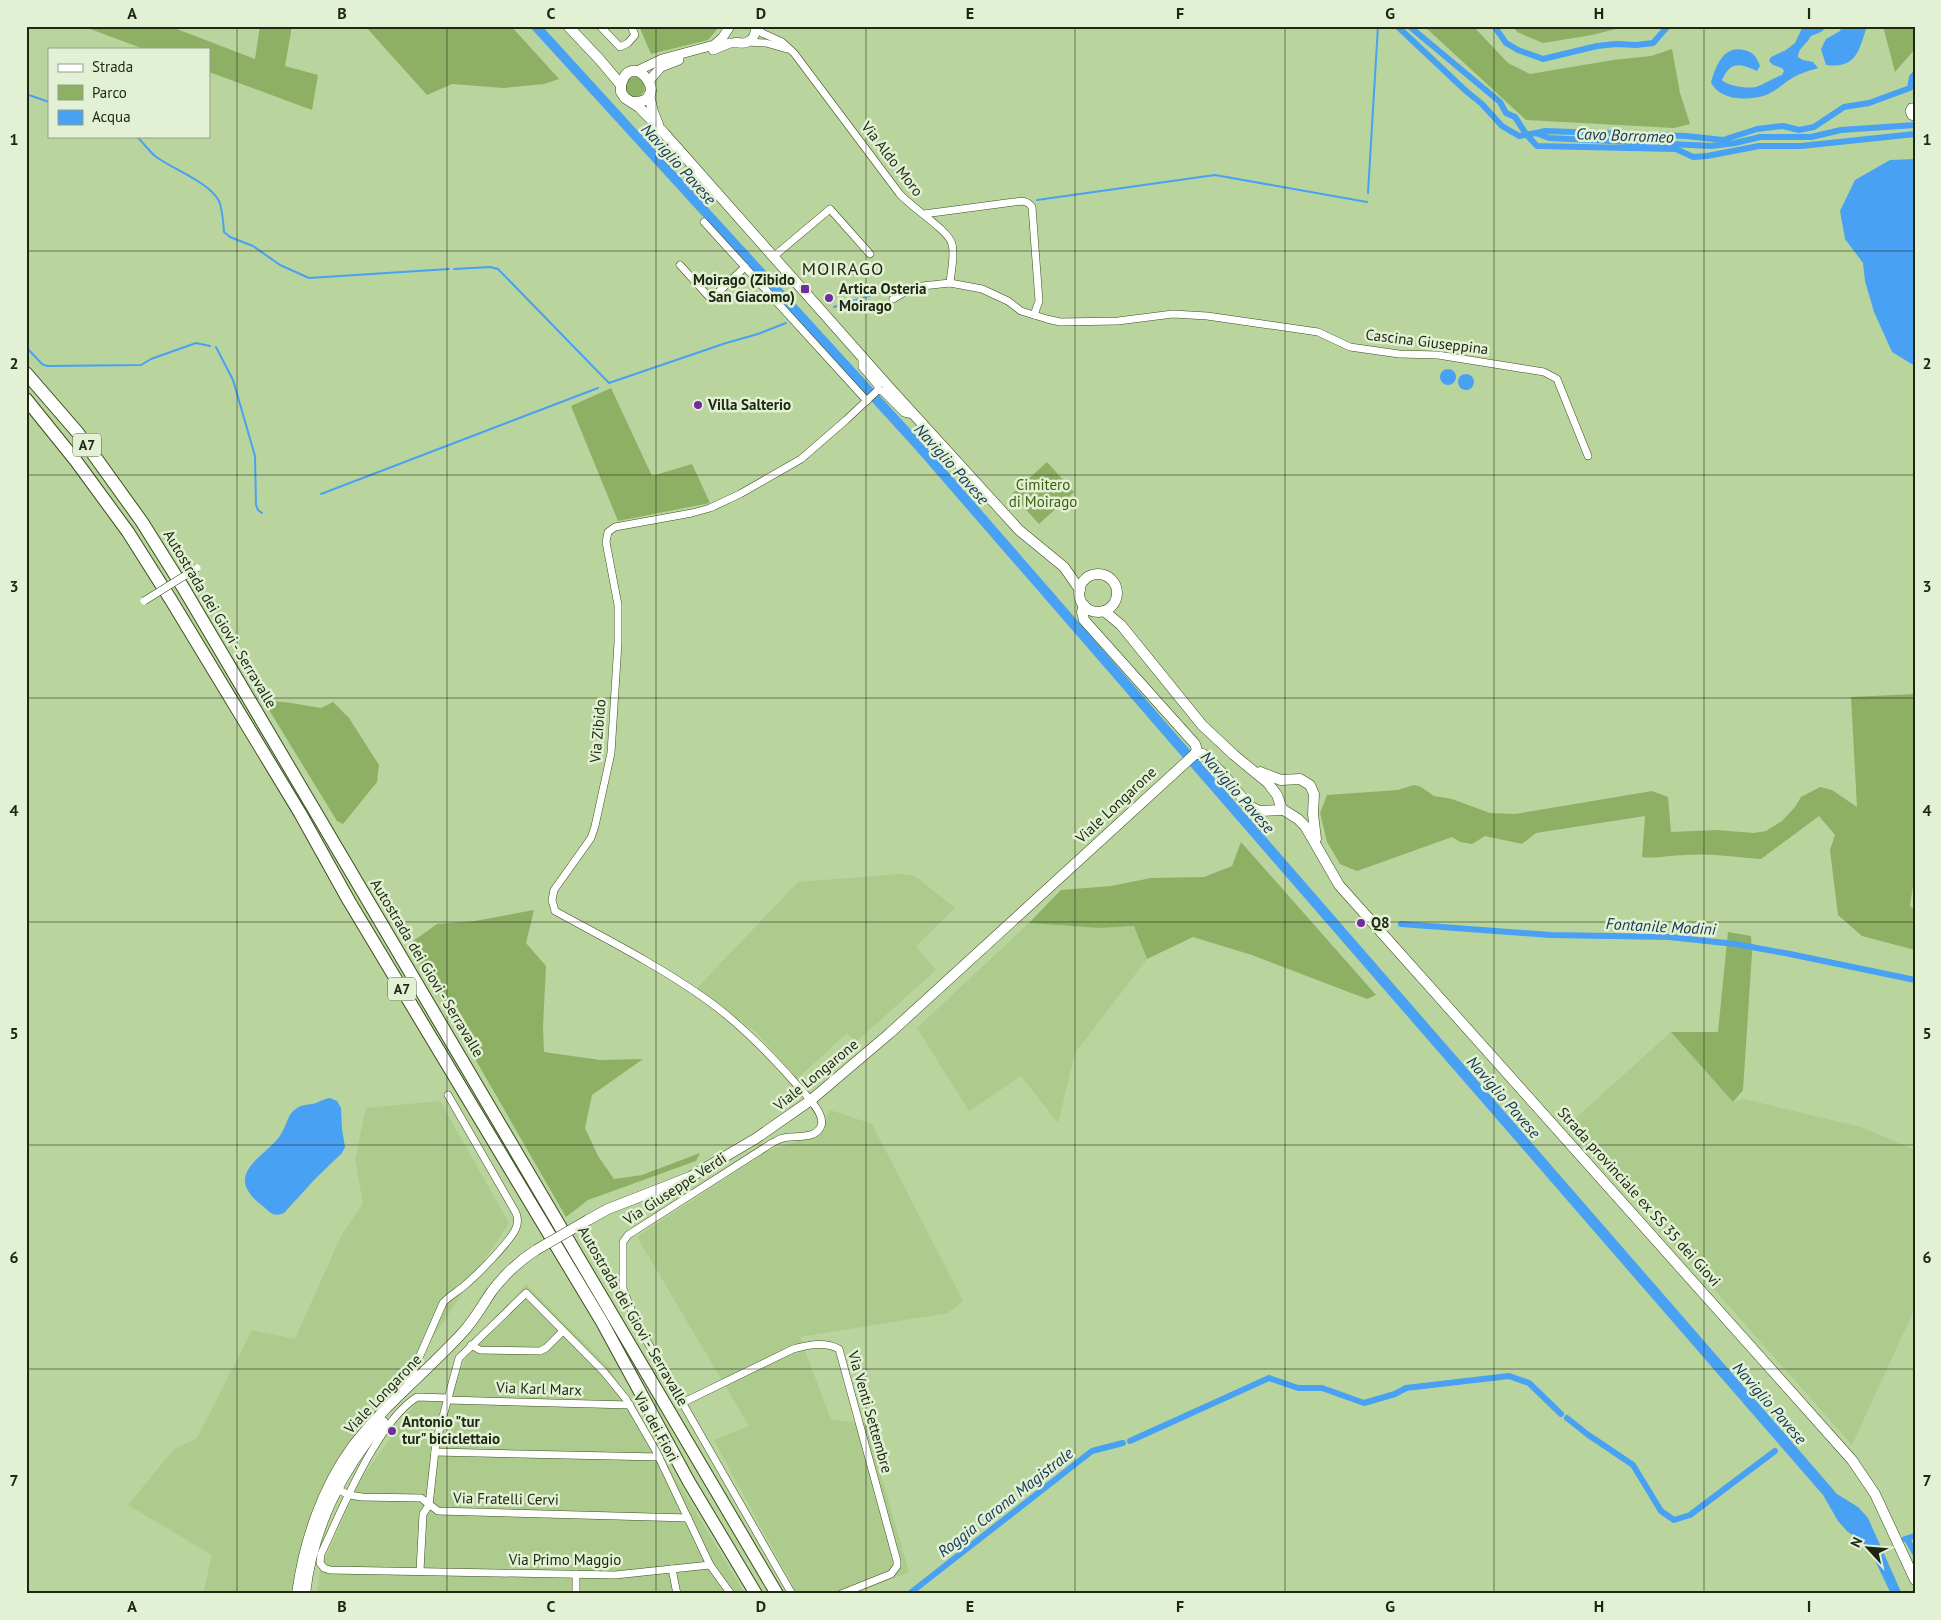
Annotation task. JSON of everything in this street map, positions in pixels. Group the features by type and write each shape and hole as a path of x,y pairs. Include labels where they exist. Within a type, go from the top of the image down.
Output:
{"highway":[{"name":"Autostrada dei Giovi - Serravalle","path":"26,373 78,433 142,522 184,589 777,1594"},
{"name":"Autostrada dei Giovi - Serravalle","path":"26,399 76,461 128,532 171,600 300,812 364,926 602,1322 689,1482 756,1594"}],"main road":[{"path":"568,26 600,60 620,85 621,92 625,98 634,102 664,133 862,357 1019,530 1064,567 1090,577"},
{"path":"600,60 619,71 642,74 649,81 650,89 648,95 642,101 634,102"},
{"path":"620,85 623,78 632,73"},
{"path":"648,95 653,112 664,133"},
{"path":"1064,567 1080,590"},
{"name":"Strada provinciale ex SS 35 dei Giovi","path":"1090,577 1104,575 1112,580 1116,589 1115,602 1122,622 1132,637"},
{"path":"1090,577 1083,583 1080,590 1080,597 1084,605 1082,612 1084,620 1195,744 1197,750 1194,754 1203,754 1223,774 1249,806 1259,811 1287,812 1298,815 1306,813 1312,807 1314,800"},
{"path":"1104,611 1115,602"},
{"name":"Strada provinciale ex SS 35 dei Giovi","path":"1084,605 1093,611 1104,611 1121,625 1202,725 1268,783 1287,812 1303,824 1339,885 1852,1460 1875,1494 1915,1580"},
{"name":"Viale Longarone","path":"298,1594 312,1527 334,1487 408,1391 466,1329 503,1278 519,1262 536,1250 608,1209 690,1177 755,1140 811,1100 913,1012 1194,754"},
{"name":"Strada provinciale ex SS 35 dei Giovi","path":"1249,766 1274,778 1300,779 1309,784 1314,791 1313,821 1318,849"},
{"path":"1278,798 1282,785 1293,779"},
{"name":"Viale Longarone","path":"305,1594 310,1560 334,1487"}],"street":[{"path":"600,26 620,47 628,43 635,35 631,26"},
{"path":"731,26 731,36 744,43"},
{"path":"632,73 662,59 714,45 731,26"},
{"path":"744,43 754,36 755,26"},
{"name":"Via Aldo Moro","path":"755,26 762,33 782,42 794,53 899,194 907,203 924,214 946,234 953,245 950,283"},
{"path":"649,81 658,70 667,64 708,52 730,43 756,41 773,44 794,53"},
{"path":"1915,107 1911,107 1909,111 1910,116 1915,116"},
{"path":"924,214 1024,201 1030,204 1032,207 1039,303 1034,315"},
{"path":"773,257 830,209 870,254"},
{"path":"704,222 867,401"},
{"path":"680,265 711,298 745,267"},
{"name":"Cascina Giuseppina","path":"893,299 913,287 950,283 982,289 1022,311 1060,322 1118,321 1173,314 1232,319 1318,332 1350,346 1399,354 1438,355 1544,372 1557,379 1588,456"},
{"path":"862,357 862,367 878,386 878,390 882,391 904,413 915,415"},
{"name":"Via Zibido","path":"811,1100 755,1040 720,1010 671,976 555,911 552,900 554,890 564,874 591,838 608,770 618,643 618,605 606,542 608,532 615,527 710,508 740,494 801,459 878,390"},
{"path":"144,601 197,568"},
{"path":"408,1391 407,1385 412,1372 443,1303 481,1269 512,1236 517,1226 516,1213 448,1095"},
{"name":"Via Giuseppe Verdi","path":"682,1404 640,1331 625,1297 623,1289 623,1242 628,1235 772,1143 783,1138 810,1135 818,1131 822,1125 821,1118 811,1100"},
{"name":"Via dei Fiori","path":"471,1345 524,1294 528,1294 604,1372 630,1405 659,1457 710,1566 731,1594"},
{"path":"420,1572 423,1514 429,1505 434,1452 458,1358 471,1345 480,1350 540,1351 546,1348 563,1331"},
{"name":"Via Venti Settembre","path":"682,1404 793,1349 810,1345 839,1348 897,1561 897,1566 891,1574 841,1594"},
{"name":"Via Karl Marx","path":"349,1495 376,1443 400,1411 418,1397 630,1405"},
{"path":"682,1404 792,1594"},
{"path":"434,1452 659,1457"},
{"name":"Via Fratelli Cervi","path":"334,1487 349,1495 362,1497 423,1499 438,1512 688,1518"},
{"name":"Via Primo Maggio","path":"349,1495 322,1554 320,1563 324,1568 330,1570 615,1575 710,1566"},
{"path":"1906,1560 1915,1567"},
{"path":"672,1569 677,1594"},
{"path":"576,1574 576,1594"}],"shaded area":[{"path":"900,874 915,876 955,908 916,946 936,970 856,1042 847,1033 797,1079 757,1033 697,988 798,882"},
{"path":"1029,923 1100,928 1134,926 1147,959 1075,1053 1058,1123 1021,1076 969,1111 917,1028"},
{"path":"1671,1032 1733,1102 1744,1099 1861,1127 1915,1150 1915,1308 1852,1445 1568,1125"},
{"path":"440,1101 509,1223 408,1375 364,1427 297,1594 203,1594 212,1555 128,1505 173,1450 197,1438 252,1330 295,1339 341,1236 363,1203 355,1160 366,1108"},
{"path":"830,1110 872,1124 963,1301 948,1313 800,1337 831,1420 866,1423 909,1572 855,1594 797,1594 714,1440 749,1426 637,1237 765,1152 818,1134"},
{"path":"526,1284 609,1367 745,1594 317,1594 320,1570 361,1479 423,1393 452,1393 471,1344"}],"green space":[{"path":"82,26 169,26 255,59 260,26 292,26 285,66 318,75 312,110 210,72 210,48 141,48"},
{"path":"365,26 511,26 559,79 544,84 504,88 452,84 427,95"},
{"path":"639,26 720,26 708,40 651,54"},
{"path":"1424,26 1473,26 1508,63 1530,74 1613,60 1651,56 1672,49 1680,93 1690,124 1674,128 1526,120"},
{"path":"1513,26 1628,26 1592,35 1543,43 1517,32"},
{"path":"1883,26 1915,26 1915,49 1895,72"},
{"path":"631,77 639,77 645,83 645,91 639,97 631,97 625,91 625,83"},
{"path":"611,388 652,476 692,464 710,503 618,521 571,406"},
{"name":"Cimitero di Moirago","path":"1047,462 1074,492 1039,524 1012,494"},
{"path":"1915,694 1915,873 1910,906 1915,910 1915,950 1862,936 1838,915 1830,850 1835,835 1819,816 1761,859 1704,854 1653,858 1642,857 1645,816 1536,833 1522,844 1485,836 1472,844 1460,842 1452,837 1357,871 1340,864 1327,842 1320,813 1327,795 1398,790 1414,785 1421,787 1434,796 1452,799 1490,813 1515,814 1652,791 1668,797 1671,832 1717,830 1754,833 1766,831 1782,821 1795,807 1801,797 1820,787 1832,790 1857,807 1851,697"},
{"path":"263,700 321,708 333,702 349,718 379,765 377,782 343,824 337,821"},
{"path":"1241,842 1376,995 1367,999 1252,955 1193,937 1147,959 1134,926 1100,928 1029,923 1061,890 1111,886 1151,878 1204,877 1232,866"},
{"path":"534,910 526,943 546,966 543,1027 544,1052 600,1060 643,1059 592,1095 585,1128 598,1156 614,1179 642,1175 700,1153 696,1161 588,1200 566,1217 409,944 437,924 475,921"},
{"path":"1728,932 1751,936 1752,953 1743,1090 1733,1102 1671,1032 1718,1032"}],"water":[{"path":"529,26 542,26 922,442 1837,1494 1858,1507 1868,1518 1902,1594 1891,1594 1869,1548 1847,1531 1838,1521 1823,1495 915,449"},
{"path":"1803,26 1828,26 1821,32 1811,36 1798,54 1798,57 1813,62 1818,68 1796,76 1766,95 1752,98 1744,99 1728,96 1721,93 1711,82 1718,63 1726,53 1737,49 1753,54 1760,66 1757,71 1737,65 1729,69 1725,74 1722,80 1725,82 1752,88 1782,75 1784,71 1782,68 1773,65 1769,61 1771,57 1786,50 1795,43"},
{"path":"1842,26 1867,26 1859,50 1850,61 1844,64 1826,65 1821,49 1826,39 1840,31"},
{"path":"1915,159 1915,366 1892,352 1874,312 1865,281 1863,263 1845,239 1840,211 1855,180 1890,160"},
{"path":"1445,369 1451,369 1456,374 1454,383 1445,385 1440,380 1440,374"},
{"path":"1463,374 1469,374 1474,379 1472,388 1463,390 1458,385 1458,379"},
{"path":"330,1098 337,1101 341,1108 345,1147 342,1153 284,1213 276,1215 271,1213 248,1190 245,1183 249,1169 277,1140 294,1110"}],"waterway":[{"path":"1368,193 1378,26"},
{"path":"1397,26 1482,104 1502,126 1519,136 1536,133 1549,138 1711,146 1760,137 1811,137 1841,130 1915,125"},
{"name":"Cavo Borromeo","path":"1409,26 1500,102 1506,113 1515,117 1526,134 1537,146 1676,149 1693,157 1759,146 1801,146 1915,134"},
{"path":"1494,26 1506,43 1518,50 1543,59 1597,46 1653,43 1668,26"},
{"path":"1537,133 1545,131 1686,136 1723,140 1757,129 1783,126 1799,130 1814,127 1844,107 1869,103 1910,88 1912,77 1915,74"},
{"path":"26,94 48,102"},
{"path":"138,138 155,156 199,182 214,194 219,201 223,216 224,232 230,237 253,246 280,265 309,278 449,269"},
{"path":"1037,200 1215,175 1367,202"},
{"path":"454,269 490,267 498,269 609,383 786,323"},
{"path":"834,307 881,292"},
{"path":"26,347 42,364 47,366 141,365 151,359 196,343 210,346"},
{"path":"216,347 233,380 255,456 256,505 262,513"},
{"path":"321,494 598,388"},
{"name":"Fontanile Modini","path":"1401,924 1551,935 1669,937 1735,944 1915,980"},
{"name":"Roggia Carona Magistrale","path":"1130,1441 1269,1378 1298,1388 1322,1388 1364,1403 1395,1394 1406,1388 1509,1376 1529,1383 1561,1414"},
{"name":"Roggia Carona Magistrale","path":"1567,1418 1633,1465 1661,1511 1674,1520 1690,1515 1775,1451"},
{"name":"Roggia Carona Magistrale","path":"909,1594 1092,1451 1123,1443"},
{"name":"Roggia Carona Magistrale","path":"1905,1539 1915,1536"},
{"path":"1907,1539 1915,1553"}],"place":[{"name":"Moirago (Zibido San Giacomo)","path":"805,289"},
{"name":"Artica Osteria Moirago","path":"829,298"},
{"name":"Villa Salterio","path":"698,405"},
{"name":"Q8","path":"1361,923"},
{"name":"Antonio \"tur tur\" biciclettaio","path":"392,1431"}],"district":[{"name":"MOIRAGO","path":"843,269"}],"water label":[{"name":"Naviglio Pavese","path":"679,164"},
{"name":"Naviglio Pavese","path":"952,464"},
{"name":"Naviglio Pavese","path":"1238,792"},
{"name":"Naviglio Pavese","path":"1504,1097"},
{"name":"Naviglio Pavese","path":"1770,1403"}]}
